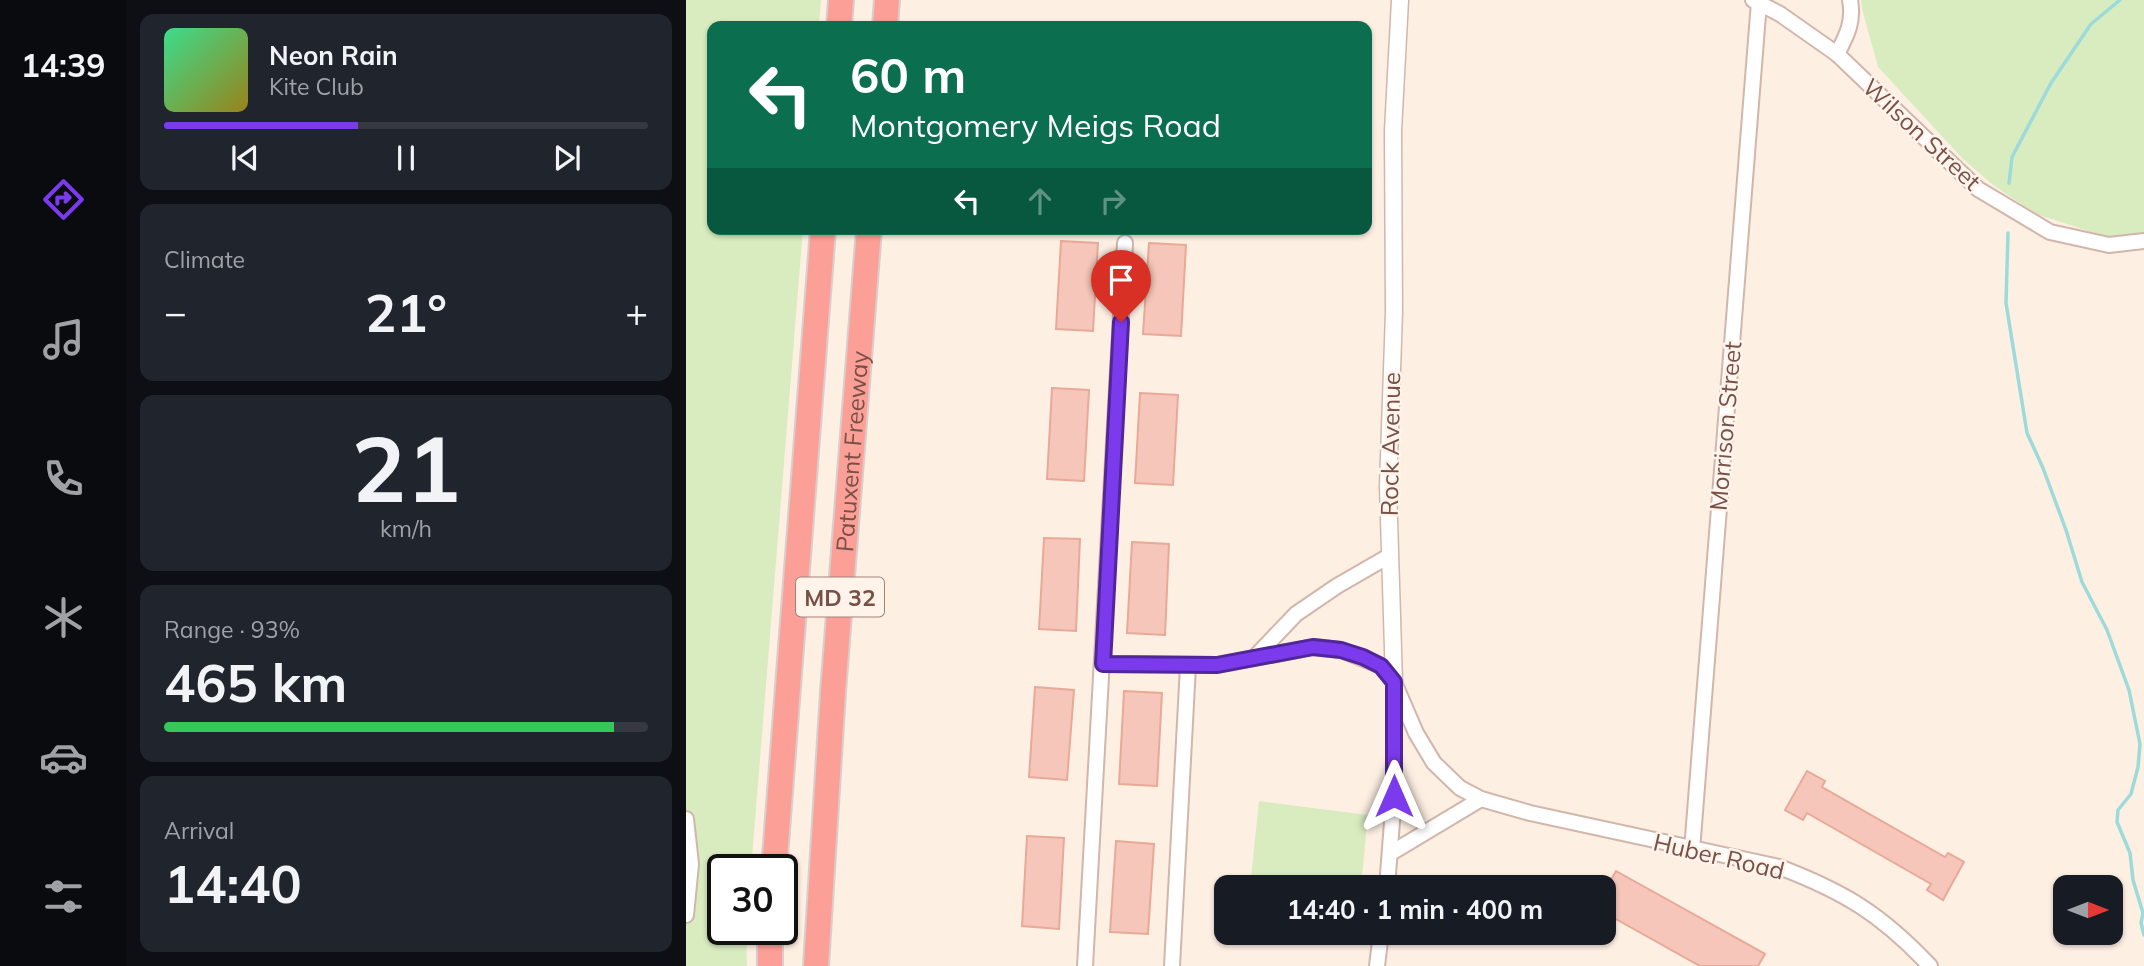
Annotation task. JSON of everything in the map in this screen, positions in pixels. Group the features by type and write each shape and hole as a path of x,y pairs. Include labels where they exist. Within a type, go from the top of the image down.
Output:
{"highway":[{"path":"839,21 841,0"},
{"path":"885,21 887,0"},
{"name":"Patuxent Freeway","path":"775,854 823,235"},
{"name":"Patuxent Freeway","path":"817,966 830,730 869,235"},
{"path":"770,945 770,966"}],"street":[{"name":"Rock Avenue","path":"1388,875 1394,682 1388,434 1394,312 1392,131 1400,0"},
{"path":"1837,54 1850,29 1853,16 1850,0"},
{"name":"Wilson Street","path":"1756,1 1780,14 1837,54 1978,189 2050,232 2109,245 2144,241"},
{"name":"Morrison Street","path":"1692,850 1756,1"},
{"path":"1085,966 1125,243"},
{"path":"1254,659 1296,614 1389,556"},
{"path":"1103,664 1224,664 1286,650 1313,647 1341,650 1381,666 1394,682"},
{"path":"1172,966 1188,666"},
{"name":"Huber Road","path":"1394,682 1416,733 1434,764 1460,788 1481,799 1530,813 1779,867 1843,895 1878,916 1930,966"},
{"path":"1391,853 1481,799"},
{"path":"686,819 691,864 686,915"},
{"path":"1377,966 1380,945"}],"green space":[{"path":"686,0 821,0 819,21 707,21 707,235 803,235 752,854 707,854 707,945 746,945 747,966 686,966"},
{"path":"1861,0 2144,0 2144,236 2116,240 2036,214 1993,185 1963,159 1878,67"},
{"path":"1259,801 1368,815 1362,875 1251,875"}],"building":[{"path":"1061,241 1098,243 1093,331 1056,329"},
{"path":"1149,243 1186,245 1181,336 1143,334"},
{"path":"1052,388 1089,390 1084,481 1047,479"},
{"path":"1140,393 1178,395 1173,485 1135,483"},
{"path":"1044,538 1080,539 1076,631 1039,629"},
{"path":"1132,542 1169,544 1165,635 1127,633"},
{"path":"1035,687 1074,690 1067,780 1029,777"},
{"path":"1124,691 1162,693 1157,786 1119,784"},
{"path":"1807,771 1825,781 1822,787 1945,857 1948,853 1964,862 1943,900 1927,890 1931,884 1807,813 1803,820 1785,810"},
{"path":"1027,836 1064,838 1059,929 1022,926"},
{"path":"1116,841 1154,844 1148,934 1110,932"},
{"path":"1616,871 1765,954 1758,966 1700,966 1616,919 1616,875 1614,875"}],"waterway":[{"path":"2009,183 2012,157 2051,83 2091,24 2120,0"},
{"path":"2008,233 2006,303 2027,433 2066,530 2082,582 2107,630 2129,690 2140,744 2138,767 2131,794 2118,810 2117,822 2130,853 2133,880 2143,913 2141,923 2144,935"}],"route":[{"path":"1121,322 1103,664 1217,665 1313,647 1341,650 1363,657 1381,666 1394,682 1394,796"}]}
